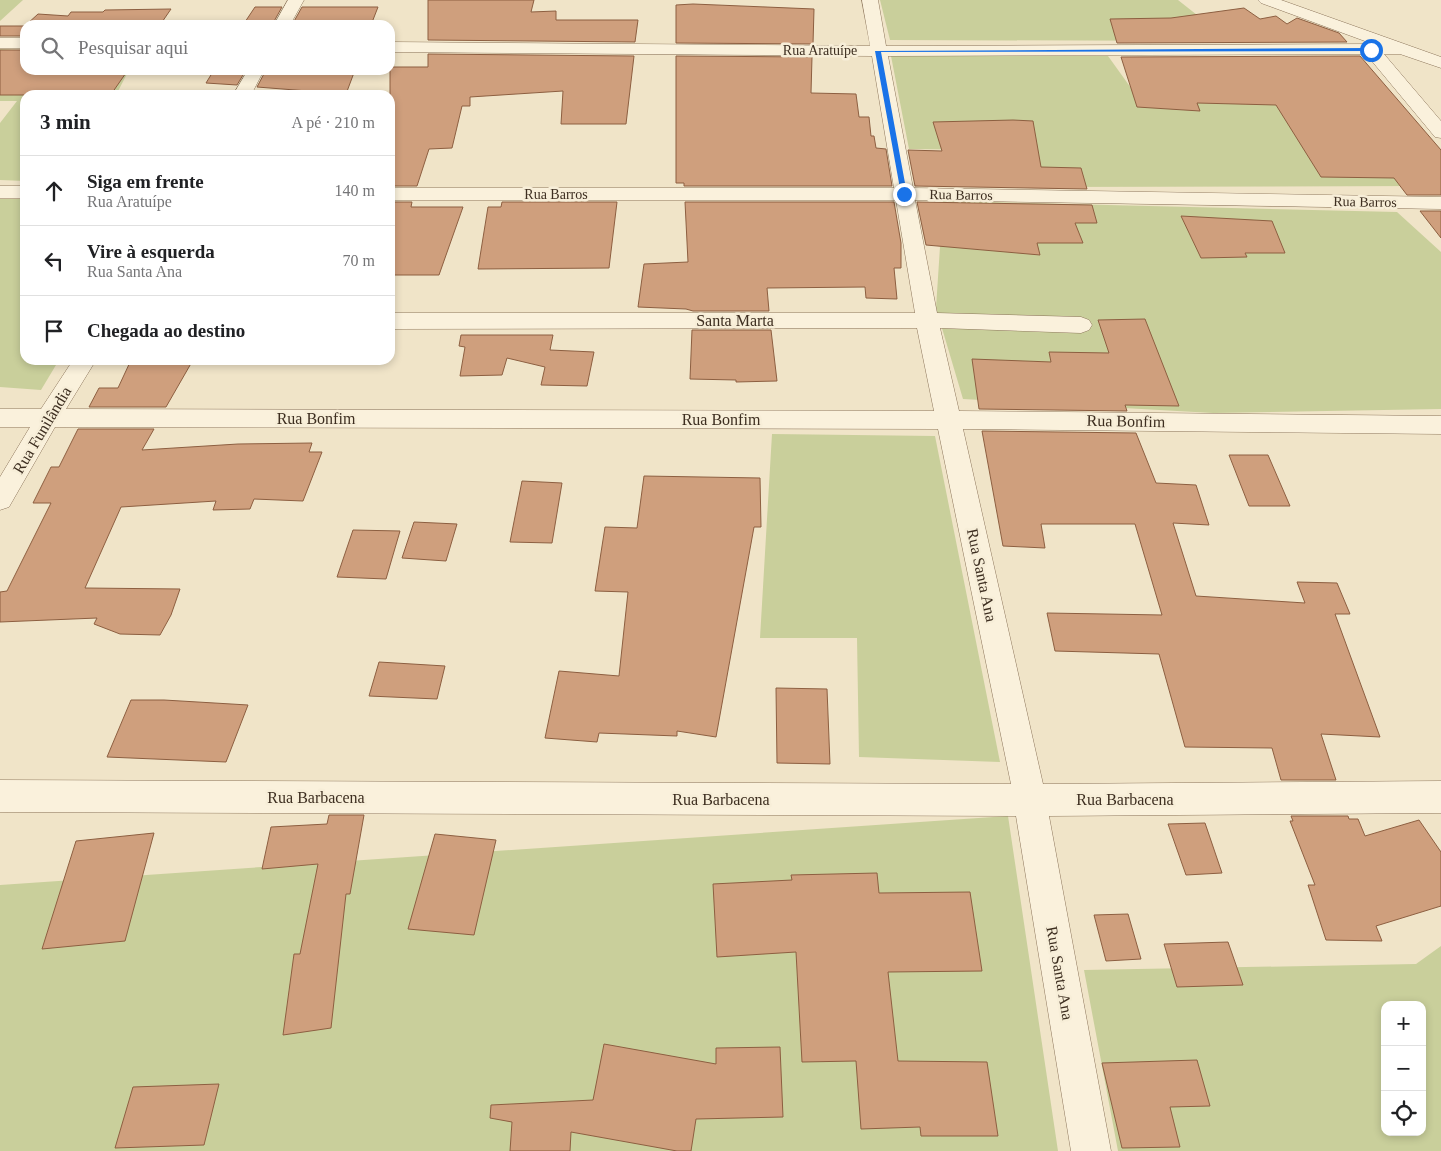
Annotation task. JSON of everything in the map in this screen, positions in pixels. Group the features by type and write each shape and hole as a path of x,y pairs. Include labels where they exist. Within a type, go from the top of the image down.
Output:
{"street":[{"path":"285,20 296,0"},
{"name":"Rua Santa Ana","path":"870,0 927,320 1030,800 1092,1151"},
{"path":"1266,0 1441,63"},
{"path":"0,43 20,43"},
{"name":"Rua Aratuípe","path":"395,47 878,51 1400,49"},
{"path":"1371,50 1441,133"},
{"path":"245,90 253,75"},
{"path":"0,192 20,192"},
{"name":"Rua Barros","path":"395,194 904,194 1441,203"},
{"name":"Santa Marta","path":"395,321 927,320 1081,325"},
{"name":"Rua Funilândia","path":"0,500 82,365"},
{"name":"Rua Bonfim","path":"0,418 949,420 1441,425"},
{"name":"Rua Barbacena","path":"0,796 1030,800 1441,797"}],"green space":[{"path":"0,0 23,0 0,21"},
{"path":"880,0 1178,0 1230,41 890,40"},
{"path":"0,49 20,50 20,75 126,75 119,90 20,90 20,181 0,180 0,123 17,101 0,101"},
{"path":"891,56 1108,56 1131,88 1242,81 1423,186 1039,187 993,150 909,149"},
{"path":"0,199 20,199 20,365 56,365 41,390 0,387"},
{"path":"943,201 1397,212 1441,252 1441,409 1213,413 963,399 936,308"},
{"path":"772,434 935,436 1000,762 859,757 857,638 760,638"},
{"path":"1008,816 1058,1151 0,1151 0,885"},
{"path":"1441,946 1441,1151 1118,1151 1084,970 1416,964"}],"building":[{"path":"428,0 534,0 531,12 556,11 556,20 638,20 635,42 428,40"},
{"path":"676,5 814,9 813,44 676,43"},
{"path":"255,7 282,7 275,20 246,20"},
{"path":"302,7 378,7 373,20 295,20"},
{"path":"1244,8 1260,19 1276,16 1287,24 1297,18 1339,33 1347,42 1117,43 1110,19 1171,18"},
{"path":"171,9 163,20 31,20 38,14 68,16 71,12 103,12 105,10"},
{"path":"0,26 20,26 20,36 0,36"},
{"path":"0,50 20,50 20,75 125,75 114,90 20,90 20,95 0,95"},
{"path":"428,54 634,56 626,124 561,124 563,91 470,97 470,106 462,106 452,148 429,149 417,186 395,186 395,90 390,90 390,75 395,75 395,67 428,67"},
{"path":"676,56 812,57 811,93 856,94 859,117 869,117 871,136 874,136 876,148 886,149 892,186 684,186 684,183 676,183"},
{"path":"1360,56 1441,150 1441,195 1407,195 1394,178 1321,177 1276,105 1197,103 1200,111 1137,107 1121,57"},
{"path":"211,75 243,75 237,85 206,83"},
{"path":"263,75 353,75 348,90 295,90 257,87"},
{"path":"1033,121 1041,167 1081,168 1087,189 915,186 908,150 942,151 933,122"},
{"path":"395,202 412,202 411,207 463,207 439,275 395,275"},
{"path":"502,202 617,202 609,268 478,269 488,207 501,207"},
{"path":"685,202 894,202 901,243 901,268 894,268 897,299 866,298 865,287 767,288 769,311 693,311 638,307 644,264 688,262"},
{"path":"917,202 1092,205 1097,223 1075,223 1083,243 1037,243 1040,255 926,245"},
{"path":"1420,211 1441,211 1441,238"},
{"path":"1181,216 1272,221 1285,253 1245,253 1247,257 1201,258"},
{"path":"1145,319 1179,406 1125,405 1127,411 979,409 972,359 1051,362 1049,352 1109,353 1098,320"},
{"path":"692,330 771,330 777,381 736,382 736,380 690,379"},
{"path":"461,335 553,335 550,350 594,352 587,386 541,385 545,367 507,358 502,375 460,376 465,347 459,346"},
{"path":"129,365 190,365 166,407 89,407 99,388 118,388"},
{"path":"78,429 154,429 142,450 238,444 312,443 309,452 322,452 303,501 254,499 250,509 213,510 216,501 121,507 85,588 180,589 171,615 160,635 120,634 94,624 97,618 0,622 0,592 7,591 51,503 33,503 51,467 59,467"},
{"path":"982,431 1136,433 1156,483 1196,485 1209,525 1173,523 1196,596 1305,603 1297,582 1337,583 1350,614 1335,614 1380,737 1321,734 1336,780 1281,780 1272,748 1185,747 1159,654 1055,651 1047,613 1162,615 1135,524 1041,524 1045,548 1003,546"},
{"path":"1229,455 1268,455 1290,506 1249,506"},
{"path":"644,476 760,478 761,527 754,527 716,737 677,731 677,736 599,733 597,742 545,738 559,671 619,676 628,592 595,591 605,527 637,528"},
{"path":"522,481 562,483 552,543 510,542"},
{"path":"414,522 457,524 446,561 402,558"},
{"path":"353,530 400,531 386,579 337,577"},
{"path":"379,662 445,666 437,699 369,696"},
{"path":"776,688 827,689 830,764 777,763"},
{"path":"131,700 248,705 226,762 107,757"},
{"path":"329,815 364,815 350,894 346,894 331,1028 283,1035 294,954 300,954 318,864 262,869 271,827 327,824"},
{"path":"1291,816 1348,816 1349,819 1358,819 1365,836 1419,820 1441,852 1441,906 1376,926 1382,941 1326,940 1308,885 1315,885 1290,821 1293,821"},
{"path":"1205,823 1222,873 1186,875 1168,824"},
{"path":"154,833 125,941 42,949 76,841"},
{"path":"435,834 496,840 474,935 408,929"},
{"path":"877,873 879,893 970,892 982,971 888,972 898,1061 987,1062 998,1136 921,1136 920,1127 861,1129 856,1061 802,1062 796,952 717,957 713,884 792,880 791,875"},
{"path":"1128,914 1141,959 1106,961 1094,915"},
{"path":"1228,942 1243,985 1177,987 1164,944"},
{"path":"604,1044 716,1064 716,1048 780,1047 783,1117 696,1119 691,1151 677,1151 571,1132 570,1151 510,1151 512,1122 490,1118 491,1105 593,1100"},
{"path":"1197,1060 1210,1106 1170,1107 1180,1147 1122,1148 1102,1063"},
{"path":"219,1084 204,1145 115,1148 133,1087"}],"route":[{"path":"904,194 878,51 1371,50"}]}
